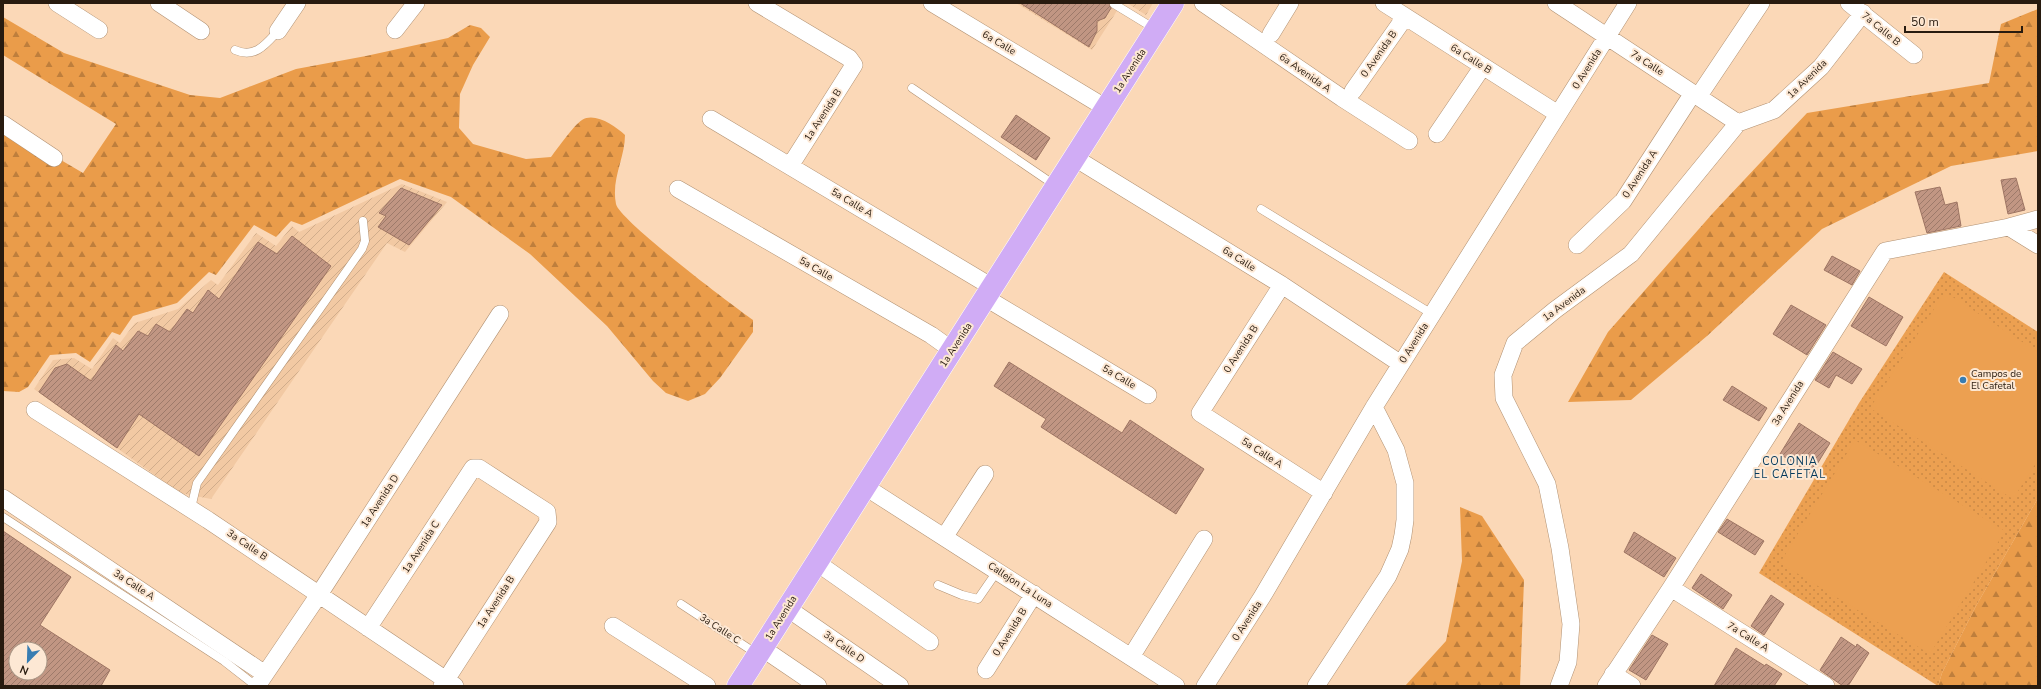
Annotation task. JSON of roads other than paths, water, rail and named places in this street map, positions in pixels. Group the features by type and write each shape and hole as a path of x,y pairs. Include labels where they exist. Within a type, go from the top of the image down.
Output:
{"main road":[{"name":"1a Avenida","path":"738,686 1173,3"}],"street":[{"path":"57,3 99,30"},
{"path":"159,3 201,31"},
{"path":"278,31 297,3"},
{"path":"395,30 416,3"},
{"name":"1a Avenida B","path":"757,3 849,58 853,63 854,68 790,166"},
{"name":"6a Calle","path":"932,3 1106,108"},
{"name":"6a Avenida A","path":"1203,3 1342,98 1409,141"},
{"path":"1271,34 1290,3"},
{"name":"6a Calle B","path":"1384,3 1558,114"},
{"name":"7a Calle","path":"1556,3 1738,123"},
{"name":"0 Avenida","path":"1205,686 1262,597 1374,406 1628,3"},
{"name":"0 Avenida A","path":"1577,245 1623,201 1695,95 1761,3"},
{"name":"7a Calle B","path":"1848,3 1863,13 1914,55"},
{"name":"1a Avenida","path":"1559,686 1568,662 1571,624 1560,548 1547,484 1504,398 1503,375 1515,343 1555,310 1631,254 1738,123 1774,110 1821,67 1863,13"},
{"name":"0 Avenida B","path":"1354,91 1405,17"},
{"path":"1438,134 1483,66"},
{"name":"5a Calle A","path":"711,119 790,166 989,292"},
{"path":"3,124 54,158"},
{"name":"6a Calle","path":"1075,158 1282,285 1401,364"},
{"name":"5a Calle","path":"678,189 924,332 952,350"},
{"name":"3a Avenida","path":"1609,680 1671,588 1885,251 2038,219"},
{"path":"2010,226 2038,245"},
{"name":"0 Avenida B","path":"1200,413 1282,285"},
{"name":"5a Calle","path":"989,292 1148,395"},
{"name":"1a Avenida D","path":"259,682 320,594 500,314"},
{"path":"1316,686 1388,576 1400,549 1403,535 1405,520 1405,484 1396,450 1374,406"},
{"name":"3a Calle B","path":"36,410 190,508 320,594 448,684"},
{"name":"5a Calle A","path":"1200,413 1324,492"},
{"name":"1a Avenida B","path":"448,684 548,522 549,517 547,512 476,467"},
{"name":"1a Avenida C","path":"368,628 471,470 476,467"},
{"path":"945,536 985,474"},
{"name":"Callejon La Luna","path":"864,486 945,536 1176,686"},
{"name":"3a Calle A","path":"3,498 259,682"},
{"path":"1131,657 1204,539"},
{"path":"816,562 930,642"},
{"name":"7a Calle A","path":"1671,588 1826,686"},
{"name":"0 Avenida B","path":"986,670 1034,594"},
{"name":"3a Calle D","path":"787,608 900,686"},
{"path":"613,626 707,686"},
{"name":"3a Calle C","path":"760,651 818,686"},
{"path":"1609,680 1632,686"}],"lane":[{"path":"1114,4 1156,30"},
{"path":"236,50 242,53 255,52 264,46 278,31"},
{"path":"912,88 1056,186"},
{"path":"1261,209 1432,314"},
{"path":"190,508 197,483 362,248 365,240 363,220"},
{"path":"3,517 224,661 259,682"},
{"path":"938,585 962,595 978,599 998,570"},
{"name":"3a Calle C","path":"682,604 760,651"}],"place":[{"name":"Campos de El Cafetal","path":"1963,380"}],"district":[{"name":"COLONIA EL CAFETAL","path":"1790,467"}]}
